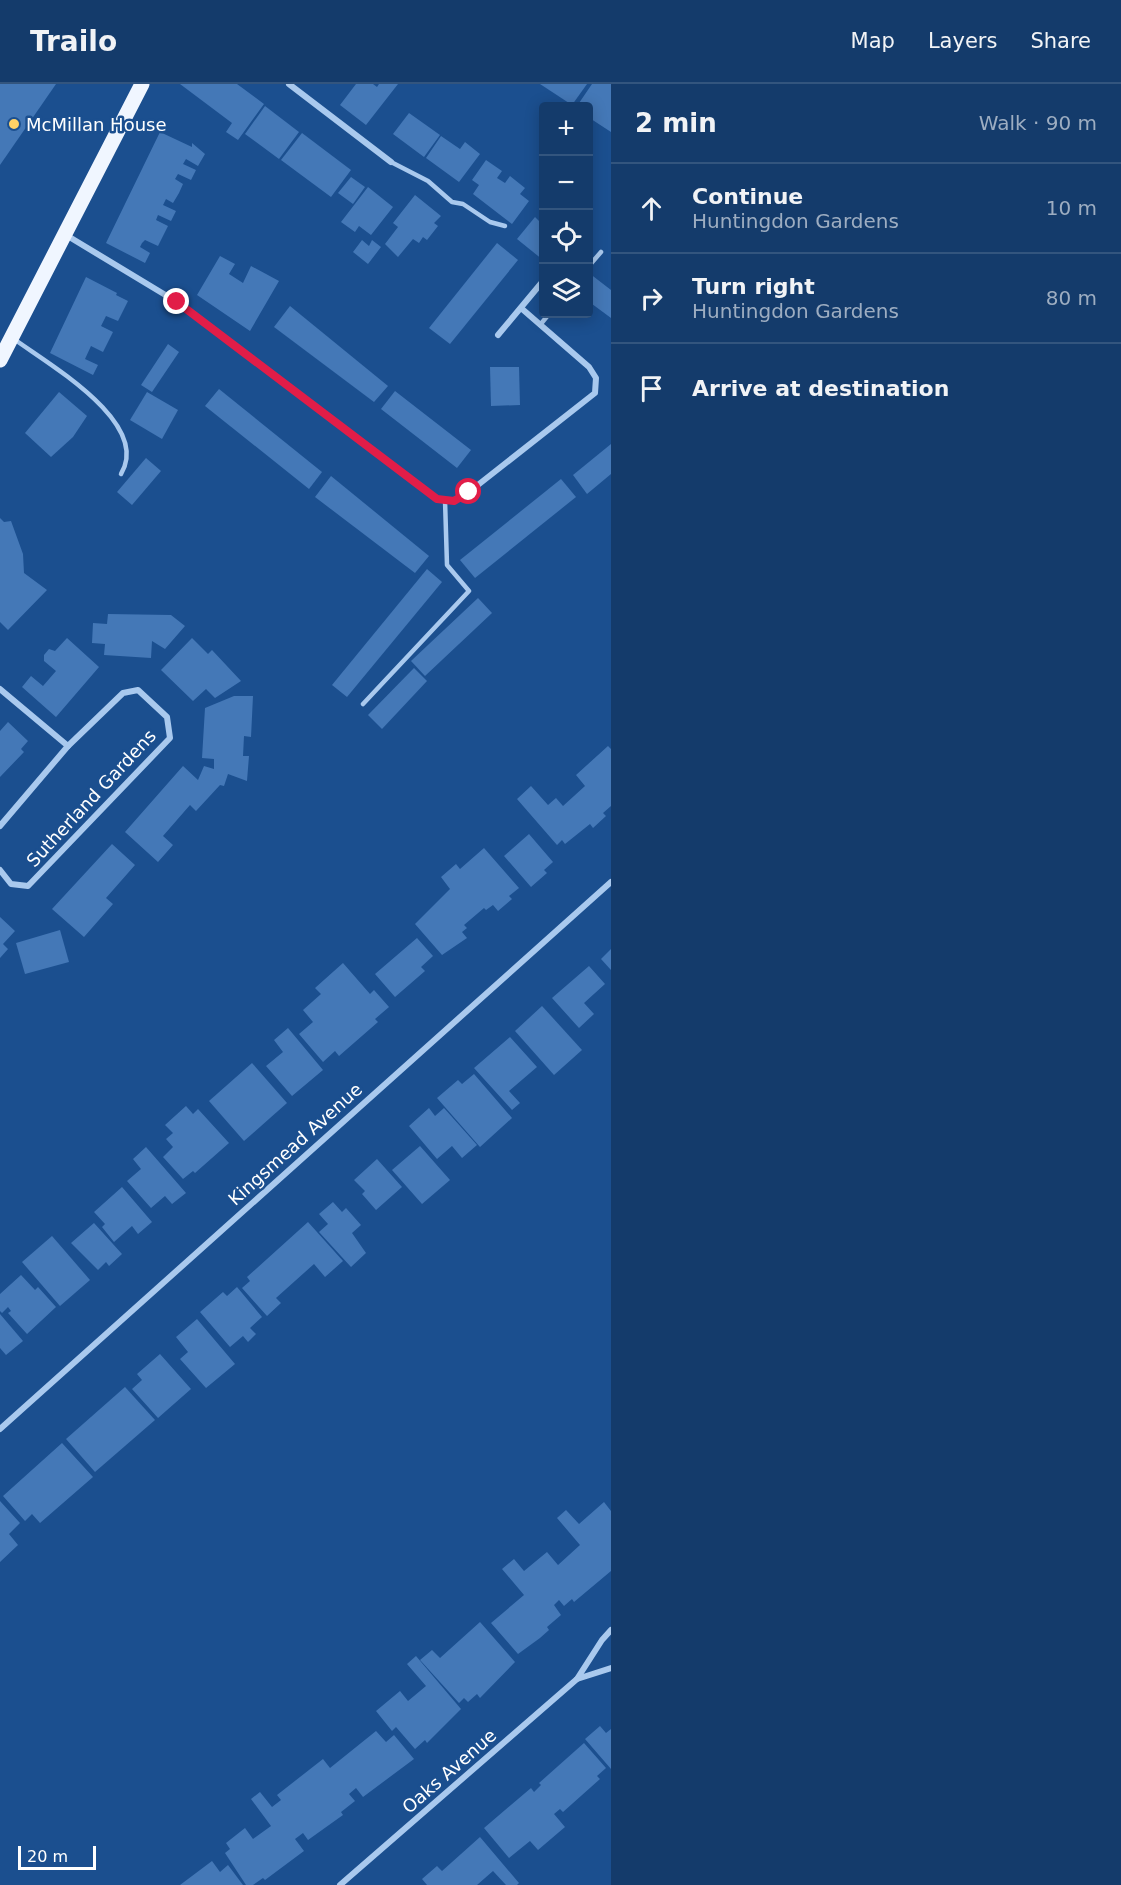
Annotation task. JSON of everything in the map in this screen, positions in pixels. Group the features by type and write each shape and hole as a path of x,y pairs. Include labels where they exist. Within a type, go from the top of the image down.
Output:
{"main road":[{"path":"0,360 142,84"}],"street":[{"path":"289,84 391,162"},
{"path":"66,235 177,302 437,499 454,501 469,492 595,393 596,378 589,368 521,308"},
{"path":"498,335 539,286"},
{"path":"0,689 68,746"},
{"name":"Sutherland Gardens","path":"0,826 68,746 123,693 138,690 167,717 170,738 28,886 11,884 0,870"},
{"name":"Kingsmead Avenue","path":"0,1428 611,882"},
{"name":"Oaks Avenue","path":"340,1885 577,1679 611,1630"},
{"name":"Oaks Avenue","path":"577,1679 611,1668"}],"lane":[{"path":"391,162 428,181 452,202 463,204 490,222 505,226"},
{"path":"591,264 601,252"},
{"path":"540,325 546,318"},
{"path":"12,338 95,399 110,414 126,446 126,465 121,474"},
{"path":"363,704 469,591 447,565 445,500"}],"building":[{"name":"McMillan House","path":"0,84 56,84 0,165"},
{"path":"180,84 237,84 264,104 238,140 226,132 232,123"},
{"path":"356,84 373,84 377,87 379,84 398,84 366,125 340,105"},
{"path":"540,84 587,84 574,102 567,102"},
{"path":"592,84 611,84 611,132 593,120 593,102 580,102"},
{"path":"265,106 299,132 279,159 245,134"},
{"path":"409,113 440,135 424,157 393,134"},
{"path":"160,132 192,147 192,143 205,154 198,166 186,159 183,164 196,170 191,180 178,174 175,179 183,184 179,193 173,203 166,199 163,205 176,211 171,221 158,215 156,220 168,226 158,246 145,240 142,243 140,247 150,253 145,263 106,243"},
{"path":"302,133 351,170 331,197 281,160"},
{"path":"441,136 460,149 465,142 480,154 459,182 426,158"},
{"path":"486,160 502,171 497,178 505,183 510,176 525,188 520,194 529,201 512,224 473,194 479,185 472,180"},
{"path":"351,177 365,187 353,204 338,193"},
{"path":"368,187 393,207 371,235 359,226 355,232 341,222"},
{"path":"415,195 441,216 434,223 438,226 427,240 423,237 419,243 413,239 398,257 385,244 398,227 393,223"},
{"path":"535,217 539,221 539,257 517,239"},
{"path":"362,240 369,246 372,240 381,247 368,264 353,252"},
{"path":"497,243 518,260 450,344 429,328"},
{"path":"220,256 235,264 229,274 243,283 251,266 279,281 250,331 197,295"},
{"path":"593,276 611,290 611,318 593,305"},
{"path":"86,277 128,301 118,321 106,316 101,326 113,332 103,352 91,346 85,359 98,365 93,375 50,353"},
{"path":"290,306 388,386 374,402 274,327"},
{"path":"168,344 179,352 152,392 141,385"},
{"path":"490,367 519,367 520,405 491,406"},
{"path":"219,389 322,472 309,489 205,406"},
{"path":"395,391 471,450 457,468 381,409"},
{"path":"59,392 87,416 73,437 51,457 25,433"},
{"path":"147,392 178,410 162,439 130,420"},
{"path":"611,444 611,474 587,494 573,475"},
{"path":"146,458 161,471 132,505 117,492"},
{"path":"331,476 429,556 415,573 315,497"},
{"path":"561,479 576,497 475,578 460,560"},
{"path":"0,518 4,522 11,521 23,554 24,573 47,590 8,630 0,622"},
{"path":"427,569 442,582 347,697 332,685"},
{"path":"478,598 492,613 425,676 411,661"},
{"path":"108,614 171,615 185,626 165,649 152,641 151,658 104,655 105,644 92,643 93,623 107,624"},
{"path":"67,638 99,667 56,717 22,687 31,676 43,686 56,671 44,661 44,655 49,649 55,651"},
{"path":"192,638 208,654 212,650 241,681 215,698 206,689 193,701 161,670"},
{"path":"414,668 427,681 382,729 368,715"},
{"path":"234,696 253,696 251,737 244,736 243,756 249,756 247,781 228,774 224,786 220,785 196,811 190,805 163,836 173,845 158,862 125,832 183,766 198,780 204,766 214,769 214,759 202,758 205,708"},
{"path":"8,722 28,741 21,749 24,752 0,777 0,731"},
{"path":"608,746 611,749 611,806 603,813 606,816 593,828 590,824 565,844 562,840 557,845 517,799 531,786 548,805 556,798 563,806 585,786 576,775"},
{"path":"529,834 553,862 544,870 547,873 531,887 504,856"},
{"path":"112,844 135,865 106,898 113,904 84,937 52,909"},
{"path":"484,848 519,888 509,896 512,899 498,911 493,905 486,910 484,908 464,925 467,928 462,932 467,938 442,955 415,924 450,889 441,877 456,864 460,869"},
{"path":"0,917 15,931 3,944 8,949 0,958"},
{"path":"60,930 69,962 25,974 16,943"},
{"path":"417,938 433,956 421,967 425,971 395,997 375,974"},
{"path":"611,949 611,970 601,959"},
{"path":"343,963 370,994 374,990 389,1007 375,1019 378,1022 339,1056 335,1051 323,1062 299,1034 313,1022 303,1010 321,994 315,988"},
{"path":"589,966 605,984 584,1003 594,1014 579,1028 552,998"},
{"path":"542,1006 582,1050 554,1075 515,1031"},
{"path":"288,1028 323,1070 292,1096 266,1066 283,1052 274,1040"},
{"path":"510,1037 537,1067 509,1091 520,1103 512,1110 474,1068"},
{"path":"252,1063 287,1103 244,1141 209,1101"},
{"path":"474,1074 512,1118 480,1147 437,1098 458,1080 462,1084"},
{"path":"186,1106 193,1114 198,1109 229,1143 195,1173 193,1171 183,1179 163,1157 173,1147 166,1139 173,1133 165,1125"},
{"path":"429,1108 435,1116 444,1108 477,1145 462,1158 452,1146 437,1159 409,1126"},
{"path":"420,1146 450,1180 422,1204 392,1170"},
{"path":"146,1147 186,1193 172,1204 165,1196 151,1208 127,1181 141,1169 133,1159"},
{"path":"377,1159 402,1187 376,1210 362,1194 365,1191 354,1180"},
{"path":"122,1187 152,1222 138,1234 132,1226 114,1242 102,1227 105,1224 94,1212"},
{"path":"333,1202 342,1212 346,1208 361,1225 352,1233 366,1253 351,1267 319,1232 328,1224 319,1214"},
{"path":"308,1222 343,1261 325,1277 314,1264 276,1298 281,1303 267,1316 242,1288 250,1281 247,1277"},
{"path":"94,1223 122,1254 109,1266 106,1262 98,1270 71,1243"},
{"path":"52,1236 90,1280 60,1306 22,1262"},
{"path":"21,1275 35,1290 38,1287 56,1307 27,1334 8,1313 11,1311 8,1307 2,1313 0,1311 0,1294"},
{"path":"237,1287 262,1317 250,1328 256,1334 248,1342 243,1336 230,1347 200,1312 223,1292 227,1296"},
{"path":"0,1314 23,1341 6,1355 0,1348"},
{"path":"197,1319 235,1364 206,1388 180,1359 188,1352 176,1337"},
{"path":"160,1354 191,1389 158,1418 132,1389 142,1380 137,1374"},
{"path":"125,1387 155,1420 95,1472 66,1439"},
{"path":"62,1443 93,1477 40,1523 32,1514 25,1521 3,1496"},
{"path":"0,1501 20,1523 9,1534 18,1545 0,1562"},
{"path":"604,1502 611,1511 611,1571 574,1602 572,1599 564,1606 559,1600 554,1605 561,1615 547,1627 549,1630 518,1654 491,1623 524,1595 502,1569 514,1559 524,1571 547,1552 558,1565 580,1545 557,1518 566,1510 579,1524"},
{"path":"480,1622 515,1662 480,1698 477,1694 468,1702 464,1698 459,1703 420,1660 432,1650 440,1658"},
{"path":"416,1656 461,1709 427,1743 425,1740 415,1749 396,1727 392,1731 376,1711 400,1691 408,1701 426,1686 407,1664"},
{"path":"600,1726 606,1733 611,1729 611,1769 585,1739"},
{"path":"376,1731 386,1742 394,1735 414,1759 363,1797 356,1788 349,1794 355,1801 341,1812 343,1815 308,1840 303,1833 295,1839 304,1851 265,1880 263,1878 253,1885 246,1885 225,1853 230,1849 226,1843 245,1828 253,1839 271,1826 251,1799 260,1792 272,1807 281,1800 277,1795 323,1759 330,1768"},
{"path":"584,1743 606,1768 597,1776 600,1779 563,1812 560,1809 554,1814 565,1827 538,1850 530,1841 509,1858 484,1828 531,1788 534,1792 541,1785 539,1783"},
{"path":"480,1837 519,1883 517,1885 506,1885 493,1871 477,1885 427,1885 422,1879 437,1866 442,1871"},
{"path":"212,1861 220,1872 228,1865 243,1885 180,1885"}],"place":[{"name":"McMillan House","path":"14,124"}],"route":[{"path":"177,302 437,499 454,501 469,492"}]}
